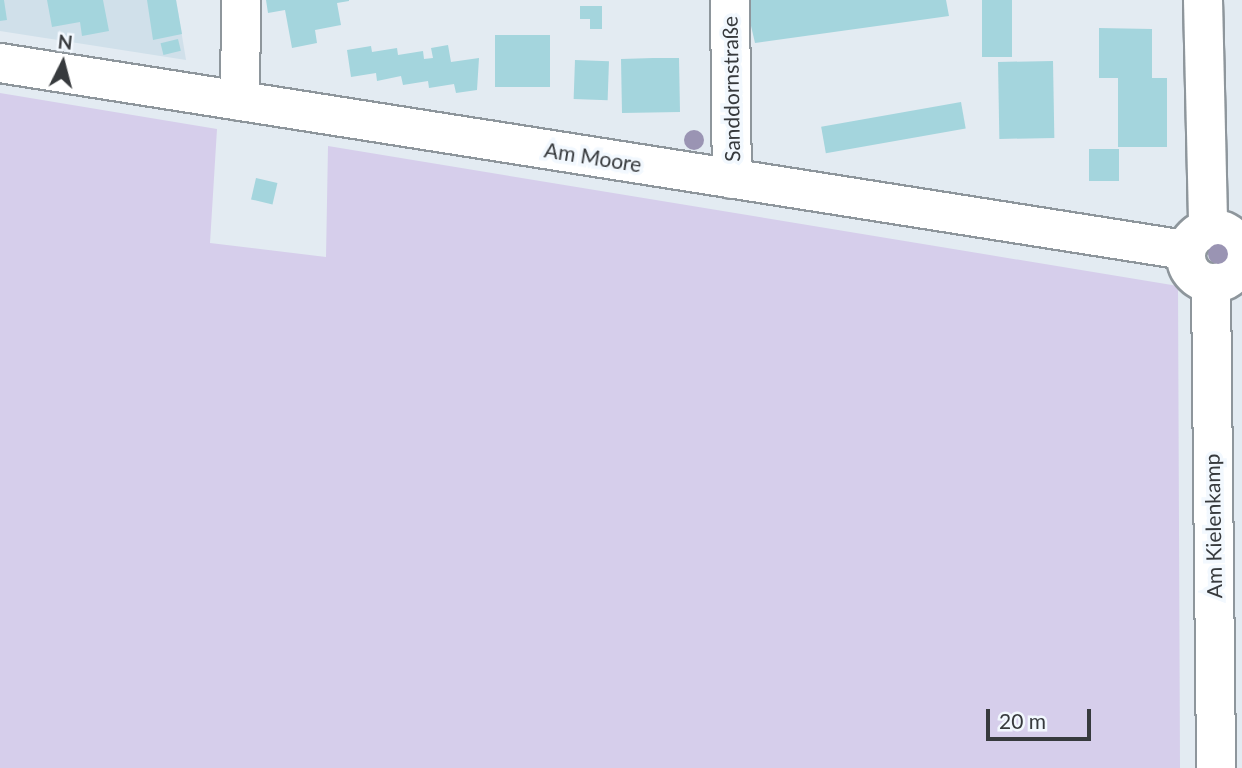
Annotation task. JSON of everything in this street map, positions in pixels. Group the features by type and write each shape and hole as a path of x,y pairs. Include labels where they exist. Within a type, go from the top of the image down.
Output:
{"street":[{"path":"240,101 241,0"},
{"name":"Sanddornstraße","path":"730,0 732,178"},
{"path":"1203,0 1197,239 1188,268 1230,270"},
{"name":"Am Moore","path":"0,63 732,178 1197,239"},
{"name":"Am Kielenkamp","path":"1216,768 1230,270"}],"shaded area":[{"path":"0,0 176,0 186,60 0,31"},
{"path":"0,93 217,129 210,243 326,257 328,146 1178,286 1180,768 0,768"}],"building":[{"path":"0,0 4,0 7,20 0,21"},
{"path":"47,0 103,0 109,31 82,36 80,22 52,27"},
{"path":"147,0 176,0 182,34 153,40"},
{"path":"266,0 349,1 337,3 341,25 315,30 317,43 292,48 285,10 268,13"},
{"path":"745,0 946,0 949,16 755,43"},
{"path":"982,0 1012,0 1012,57 982,57"},
{"path":"580,6 602,6 602,29 590,29 590,19 580,19"},
{"path":"1099,28 1152,29 1152,78 1167,78 1167,147 1118,147 1118,78 1099,78"},
{"path":"495,35 550,35 550,87 495,87"},
{"path":"178,39 181,51 163,55 161,43"},
{"path":"448,45 451,62 479,58 477,90 456,93 454,84 429,88 428,81 403,85 401,76 377,81 376,73 351,77 347,50 371,46 372,52 397,48 398,55 423,51 424,59 433,58 431,48"},
{"path":"679,58 680,112 622,113 621,59"},
{"path":"575,60 609,61 608,100 574,99"},
{"path":"1053,61 1054,138 999,139 998,62"},
{"path":"961,102 966,129 826,153 821,127"},
{"path":"1089,149 1119,149 1119,181 1089,181"},
{"path":"256,178 277,183 272,204 251,199"}]}
